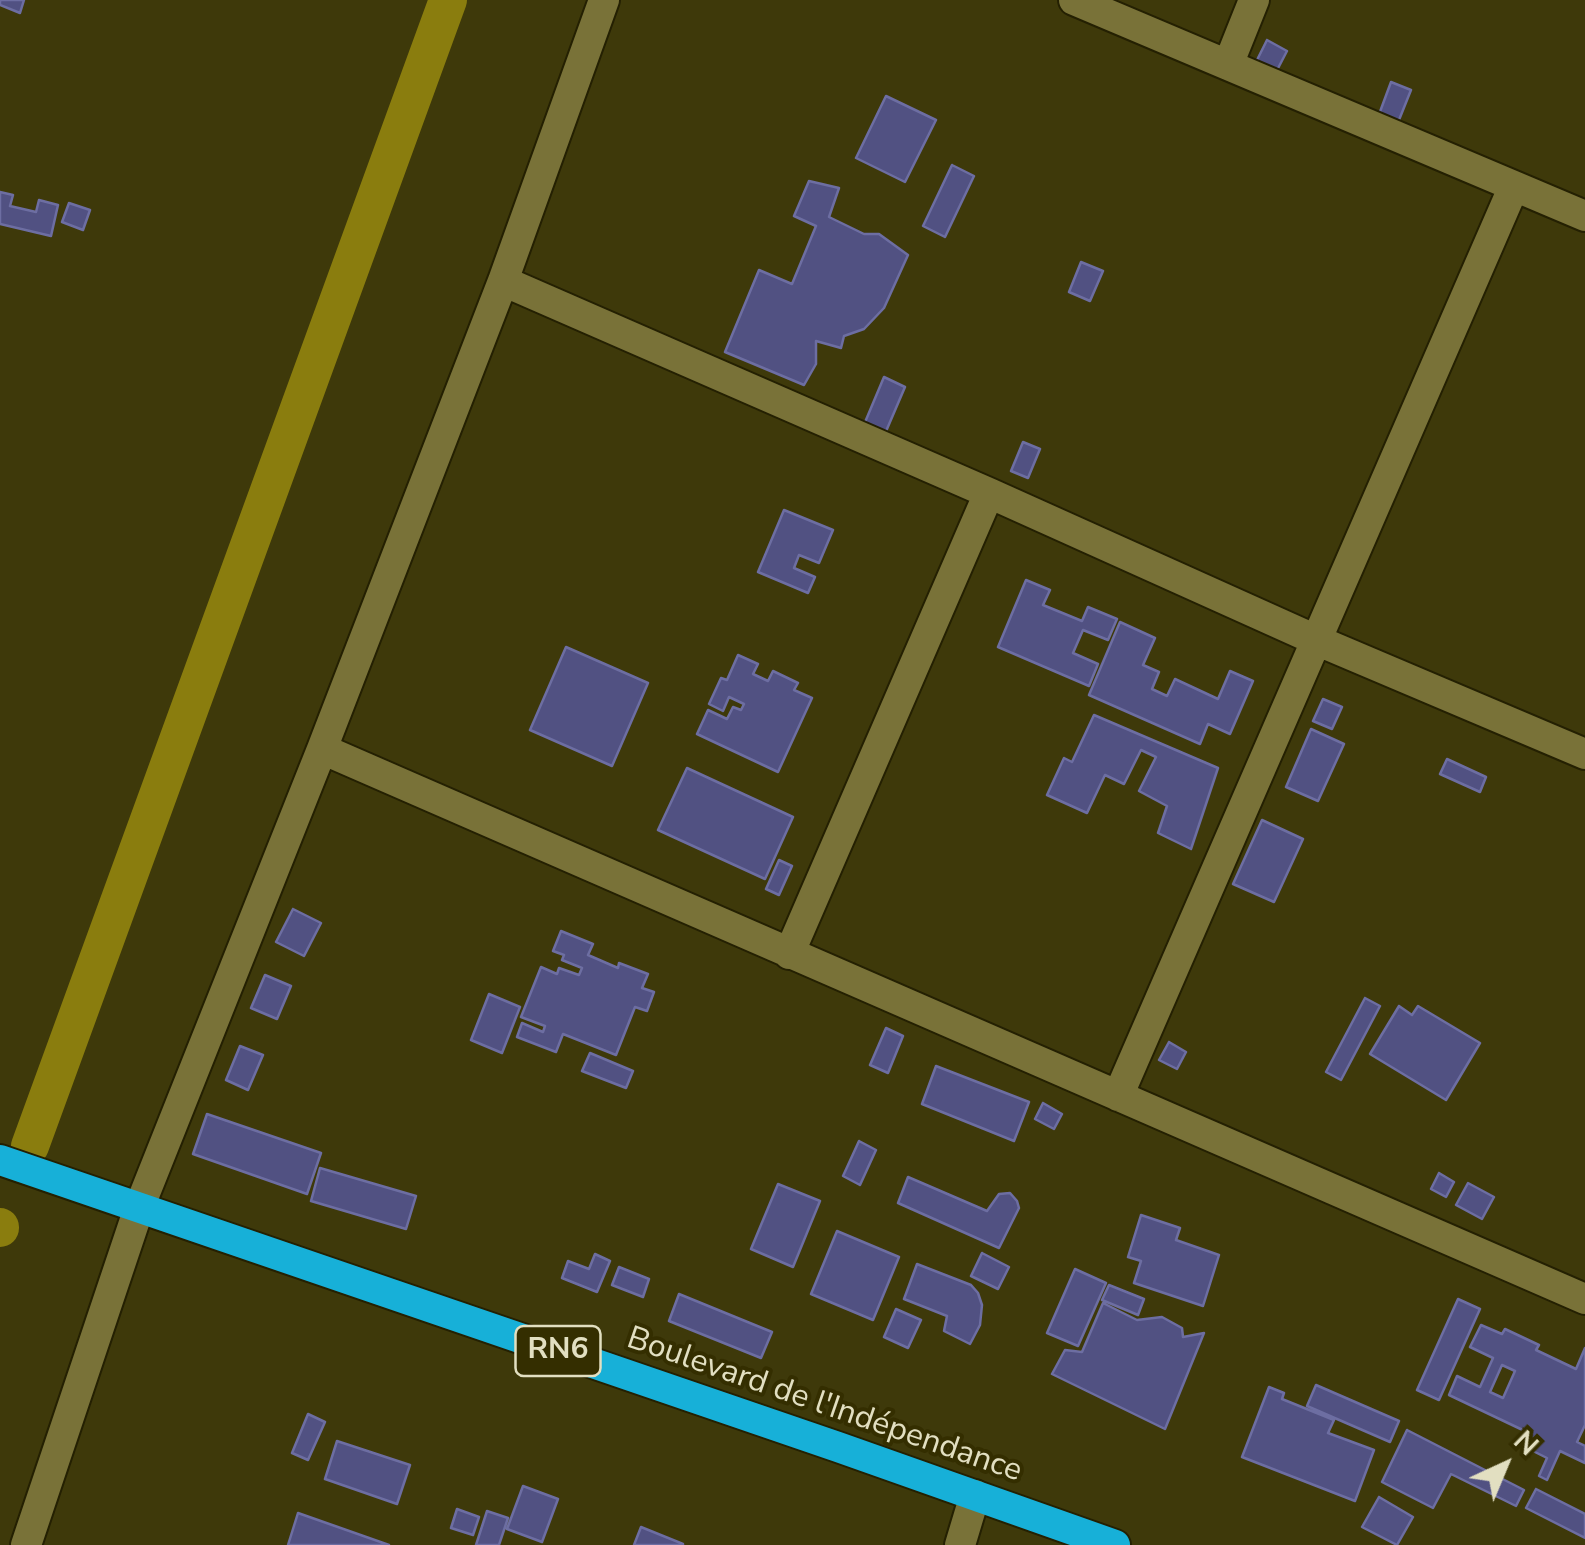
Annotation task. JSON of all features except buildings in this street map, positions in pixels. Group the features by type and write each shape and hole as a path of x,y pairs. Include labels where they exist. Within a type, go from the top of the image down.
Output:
{"highway":[{"name":"Boulevard de l'Indépendance","path":"0,1160 1115,1545"}],"street":[{"path":"26,1545 139,1208 503,282 604,0"},
{"path":"1074,0 1585,216"},
{"path":"1228,65 1254,0"},
{"path":"1118,1096 1514,186"},
{"path":"503,282 1316,640 1585,754"},
{"path":"789,954 989,493"},
{"path":"322,750 1585,1299"},
{"path":"960,1545 975,1495"}],"waterway":[{"path":"30,1146 448,0"}]}
